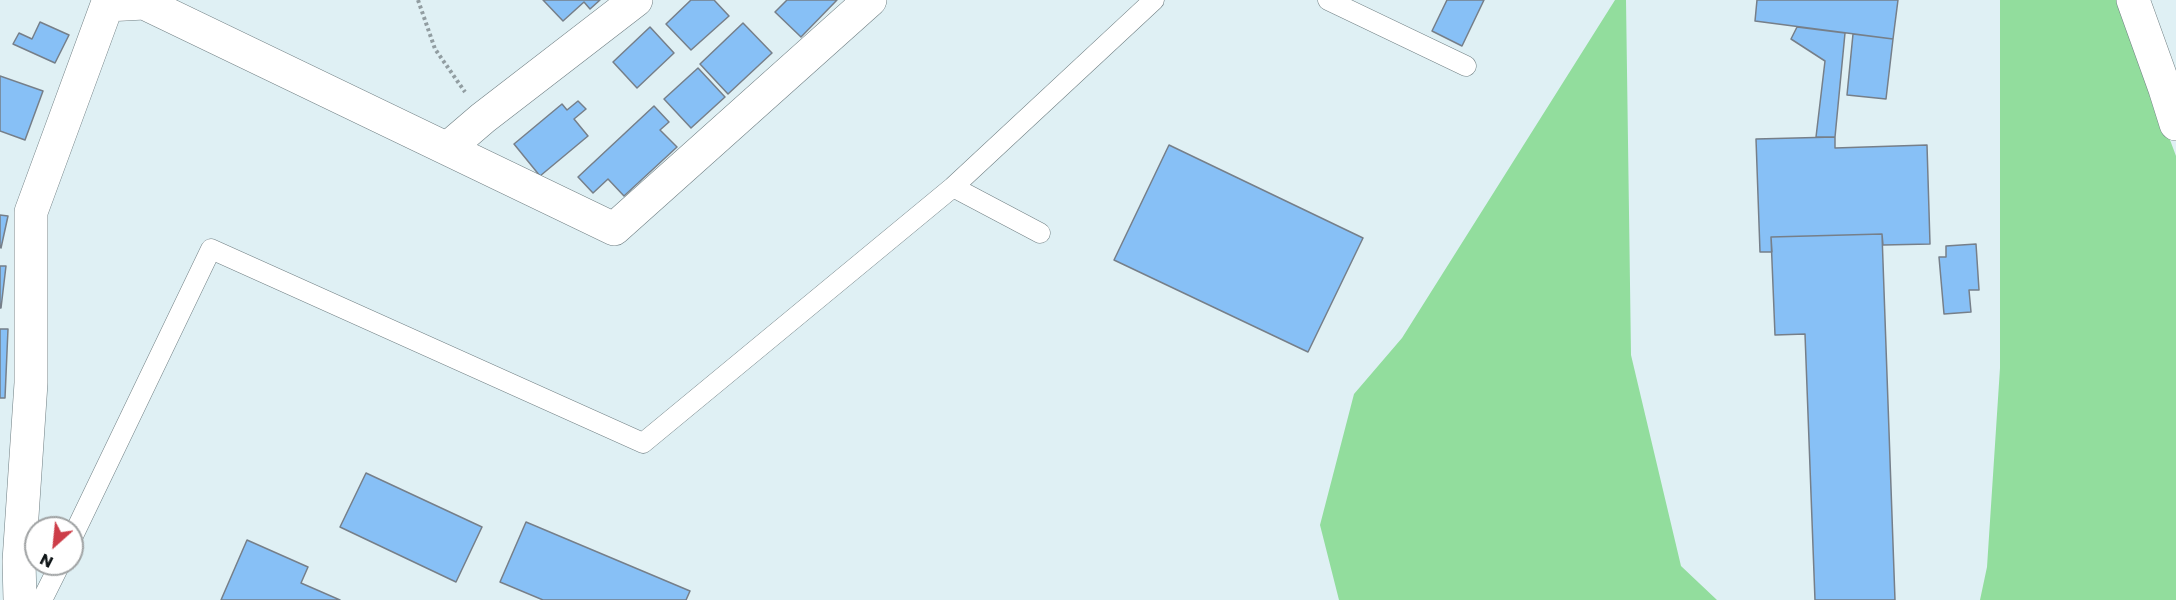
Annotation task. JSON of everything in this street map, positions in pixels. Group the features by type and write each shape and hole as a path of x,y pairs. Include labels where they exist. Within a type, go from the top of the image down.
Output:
{"street":[{"path":"448,147 636,0"},
{"path":"20,600 19,561 30,383 31,212 107,5 144,3 448,147 614,229 870,0"},
{"path":"2133,0 2176,124"},
{"path":"0,530 19,561"}],"lane":[{"path":"83,516 211,249 643,443 953,187 1154,0"},
{"path":"1328,0 1466,66"},
{"path":"953,187 1040,233"},
{"path":"42,600 54,576"}],"path":[{"path":"418,0 435,50 483,118"}],"green space":[{"path":"1615,0 1626,0 1631,355 1681,566 1717,600 1339,600 1320,525 1354,394 1402,338"},
{"path":"2000,0 2118,0 2176,156 2176,600 1980,600 1987,567 2000,368"}],"building":[{"path":"543,0 600,0 590,9 584,2 563,21"},
{"path":"691,0 714,0 729,16 691,50 666,24"},
{"path":"787,0 837,0 801,37 775,12"},
{"path":"1447,0 1484,0 1462,46 1432,31"},
{"path":"1757,0 1898,0 1893,39 1755,21"},
{"path":"40,22 69,35 55,63 13,44 19,33 32,39"},
{"path":"743,23 772,53 728,94 700,64"},
{"path":"650,27 674,53 637,88 613,62"},
{"path":"1797,27 1845,33 1835,137 1816,137 1825,61 1791,39"},
{"path":"1853,34 1893,39 1886,99 1847,95"},
{"path":"698,68 725,97 691,128 664,99"},
{"path":"0,76 43,91 25,140 0,131"},
{"path":"578,101 586,109 574,119 588,136 540,176 514,144 562,104 567,110"},
{"path":"654,106 669,122 660,130 677,147 624,196 608,179 593,193 578,177"},
{"path":"1835,137 1835,148 1927,145 1930,244 1883,245 1882,234 1771,237 1772,252 1760,252 1756,139"},
{"path":"1169,145 1363,238 1308,352 1114,260"},
{"path":"0,215 8,216 1,248 0,247"},
{"path":"1882,234 1895,600 1815,600 1805,334 1775,335 1771,237"},
{"path":"1976,244 1979,290 1969,290 1971,312 1944,314 1939,257 1946,257 1946,246"},
{"path":"0,266 6,266 1,308 0,308"},
{"path":"0,329 8,329 5,398 0,398"},
{"path":"366,473 482,527 456,582 340,527"},
{"path":"526,522 690,591 686,600 543,600 500,582"},
{"path":"247,540 308,567 301,583 340,600 221,600"}]}
